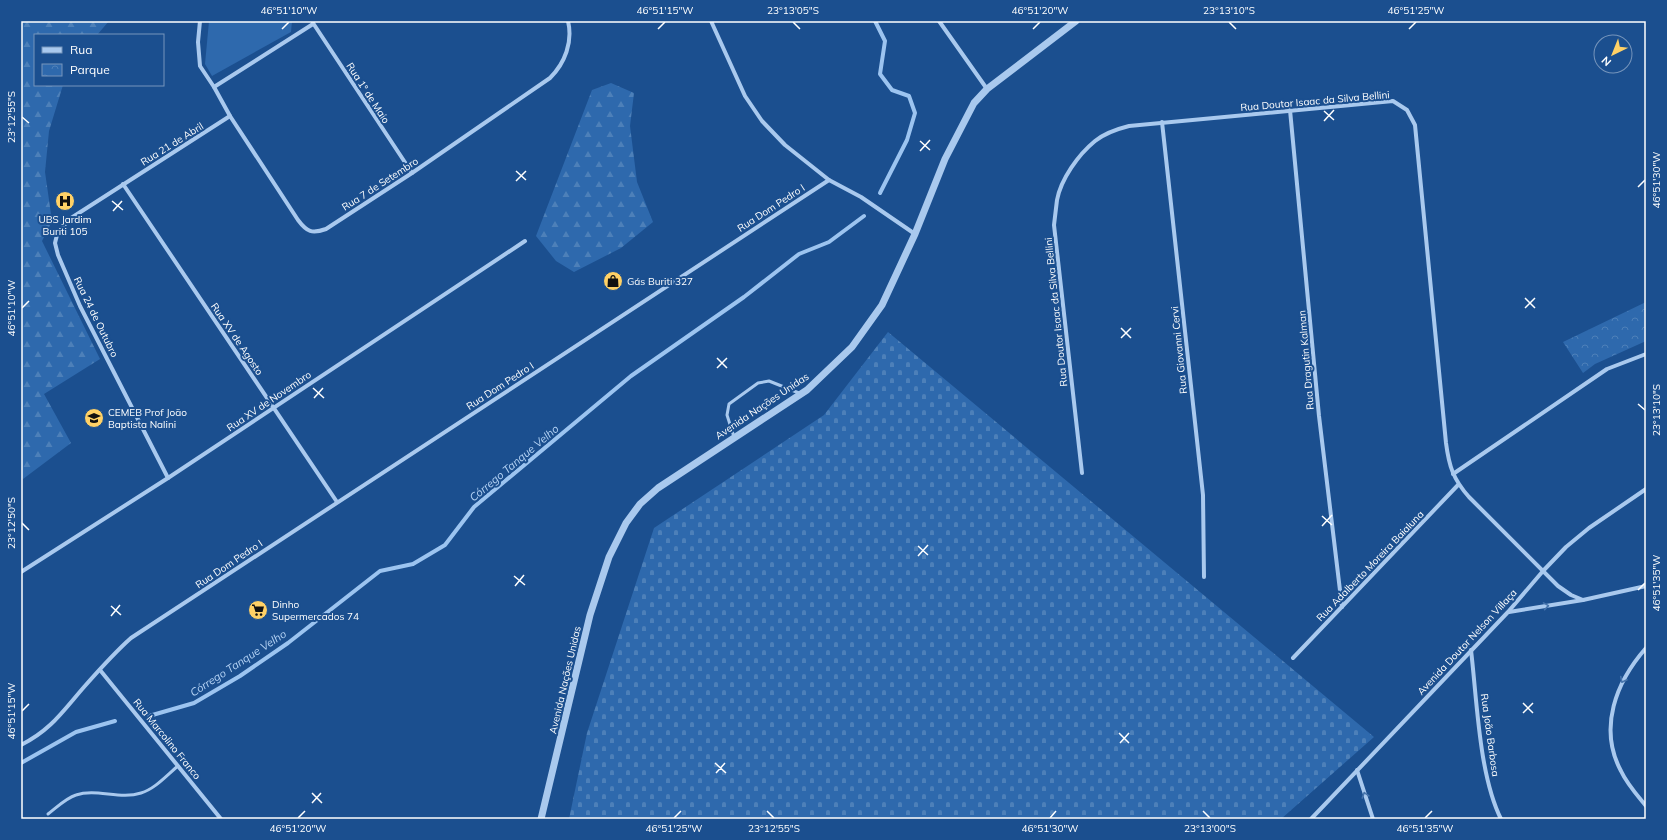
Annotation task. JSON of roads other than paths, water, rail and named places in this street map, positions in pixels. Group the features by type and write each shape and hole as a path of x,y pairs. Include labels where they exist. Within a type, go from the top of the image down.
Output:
{"street":[{"path":"200,21 198,42 200,66 214,87 230,116"},
{"name":"Rua 7 de Setembro","path":"230,116 298,220 308,231 315,232 326,229 412,173 550,78 558,70 565,56 570,39 568,21"},
{"path":"711,21 745,96 762,121 785,145 829,180 861,197 915,234"},
{"path":"939,21 987,89"},
{"name":"Avenida Nações Unidas","path":"541,819 590,615 609,557 626,523 640,504 658,488 801,394 832,367 867,328 882,305 915,234 957,136 974,103 987,89 1076,21"},
{"path":"214,87 313,22"},
{"name":"Rua 1º de Maio","path":"313,22 412,173"},
{"name":"Rua Doutor Isaac da Silva Bellini","path":"1082,473 1054,225 1057,200 1063,182 1078,160 1095,141 1110,132 1129,126 1393,101 1400,104 1411,116 1415,125 1446,443 1448,460 1453,474 1458,485 1542,570 1564,591 1583,600"},
{"name":"Rua Dragutin Kalman","path":"1290,110 1319,416 1342,607"},
{"name":"Rua 21 de Abril","path":"123,184 230,116"},
{"name":"Rua Giovanni Cervi","path":"1162,122 1202,495 1204,577"},
{"name":"Rua Dom Pedro I","path":"21,745 45,730 65,712 116,652 131,638 829,180"},
{"name":"Rua XV de Agosto","path":"123,184 337,502"},
{"name":"Rua 24 de Outubro","path":"123,184 68,220 62,226 55,243 58,255 80,306 168,478"},
{"name":"Rua XV de Novembro","path":"21,572 168,478 525,241"},
{"path":"1453,474 1607,369 1621,362 1646,354"},
{"name":"Rua Adalberto Moreira Baialuna","path":"1293,658 1458,485"},
{"name":"Avenida Doutor Nelson Villaça","path":"1311,819 1508,612 1542,570 1589,528 1646,489"},
{"path":"1508,612 1583,600 1646,586"},
{"path":"1646,648 1634,662 1617,692 1611,713 1609,733 1612,752 1620,771 1646,806"},
{"name":"Rua João Barbosa","path":"1471,650 1482,748 1488,785 1501,819"},
{"name":"Rua Marcolino Franco","path":"100,670 221,819"},
{"path":"1357,770 1373,819"}],"lane":[{"path":"734,437 727,415 730,404 758,383 769,381 801,394"},
{"path":"48,814 75,795 88,792 118,795 140,794 149,790 178,766"}],"waterway":[{"name":"Córrego Tanque Velho","path":"875,21 885,41 880,74 892,90 909,96 915,113 907,140 880,193"},
{"name":"Córrego Tanque Velho","path":"149,716 194,703 240,676 288,643 380,571 413,564 445,545 474,507 631,376 744,297 799,254 829,242 864,216"},
{"name":"Córrego Tanque Velho","path":"21,763 76,732 115,721"}],"place":[{"name":"UBS Jardim Buriti 105","path":"65,201"},
{"name":"Gás Buriti 327","path":"613,281"},
{"name":"CEMEB Prof João Baptista Nalini","path":"94,418"},
{"name":"Dinho Supermercados 74","path":"258,610"}]}
